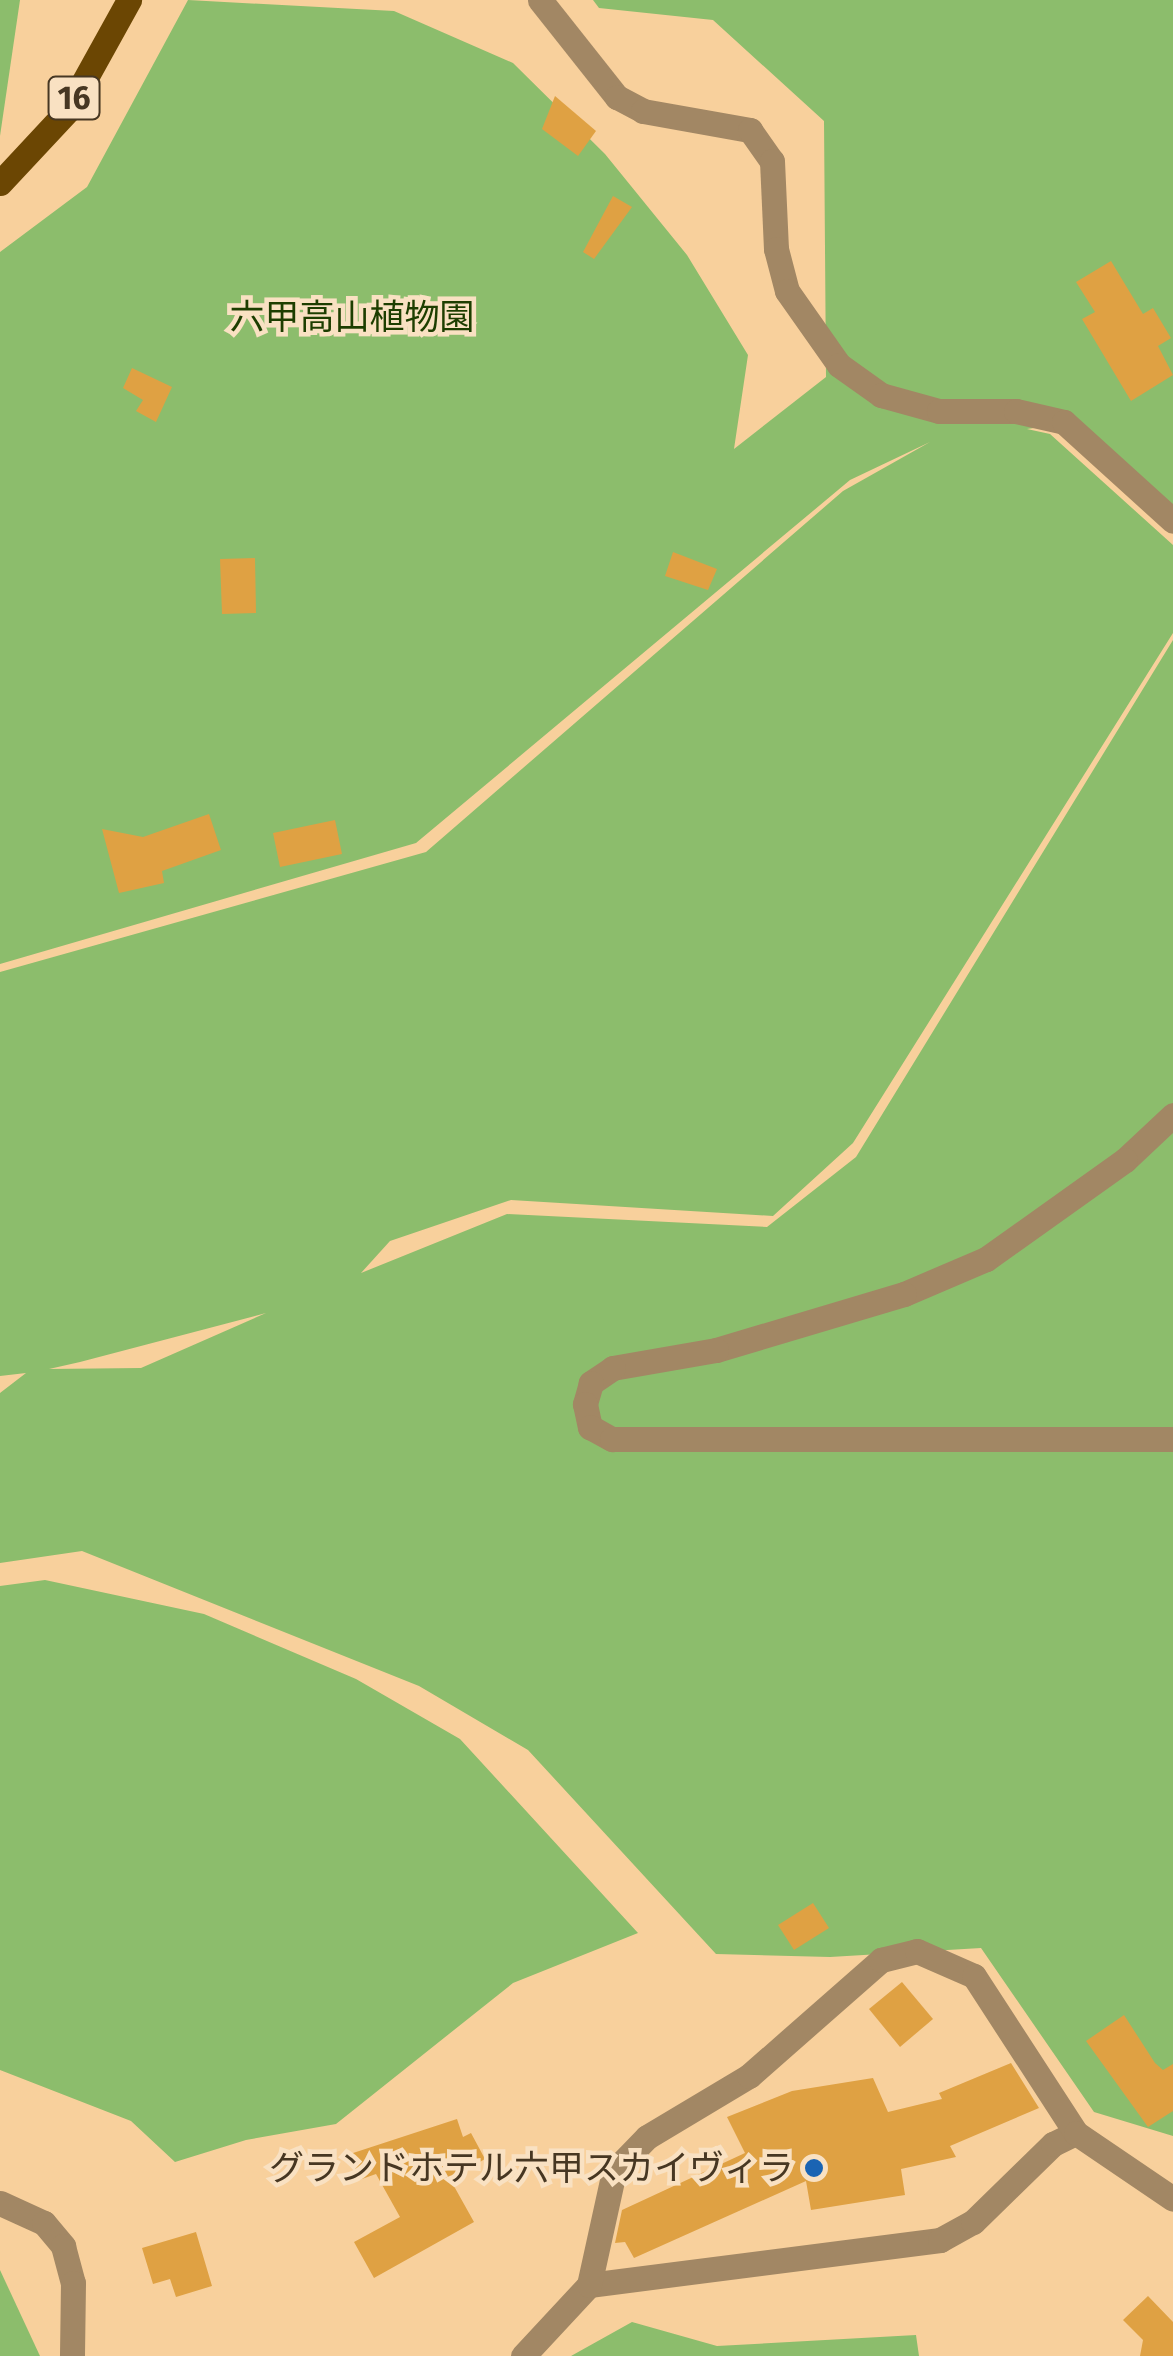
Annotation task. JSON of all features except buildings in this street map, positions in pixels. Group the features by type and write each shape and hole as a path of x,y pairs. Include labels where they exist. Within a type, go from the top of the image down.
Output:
{"main road":[{"name":"16","path":"0,184 68,110 129,0"}],"street":[{"path":"540,0 617,96 643,111 750,130 772,161 776,248 787,290 840,365 880,395 939,411 1016,411 1064,422 1173,521"},
{"path":"1173,1115 1126,1160 986,1259 904,1294 716,1350 613,1368 591,1383 585,1404 590,1428 612,1438 1173,1440"},
{"path":"523,2356 589,2284 614,2171 647,2137 749,2076 881,1960 917,1951 974,1976 1076,2133 1173,2200"},
{"path":"589,2284 940,2240 973,2222 1053,2144 1076,2133"},
{"path":"0,2203 44,2223 63,2246 73,2283 72,2356"}],"green space":[{"path":"0,0 20,0 0,136"},
{"name":"六甲高山植物園","path":"188,0 394,11 513,63 605,154 687,255 748,355 734,449 826,377 824,121 713,20 599,8 593,0 1173,0 1173,533 1076,422 1027,429 1050,434 1173,545 1173,633 853,1143 773,1216 511,1200 390,1241 361,1273 507,1214 767,1227 856,1157 1173,640 1173,2136 1094,2112 981,1948 830,1957 716,1954 528,1750 419,1686 82,1551 0,1563 0,1393 26,1373 0,1376 0,972 426,852 843,491 930,442 850,480 416,843 0,964 0,252 87,187","holes":["266,1313 141,1368 49,1369"]},
{"path":"45,1580 204,1614 356,1679 460,1739 638,1933 513,1983 336,2124 246,2140 175,2162 131,2121 0,2070 0,1586"},
{"path":"0,2270 40,2356 0,2356"},
{"path":"632,2322 717,2346 916,2335 919,2356 571,2356"}],"place":[{"name":"グランドホテル六甲スカイヴィラ","path":"814,2168"}]}
